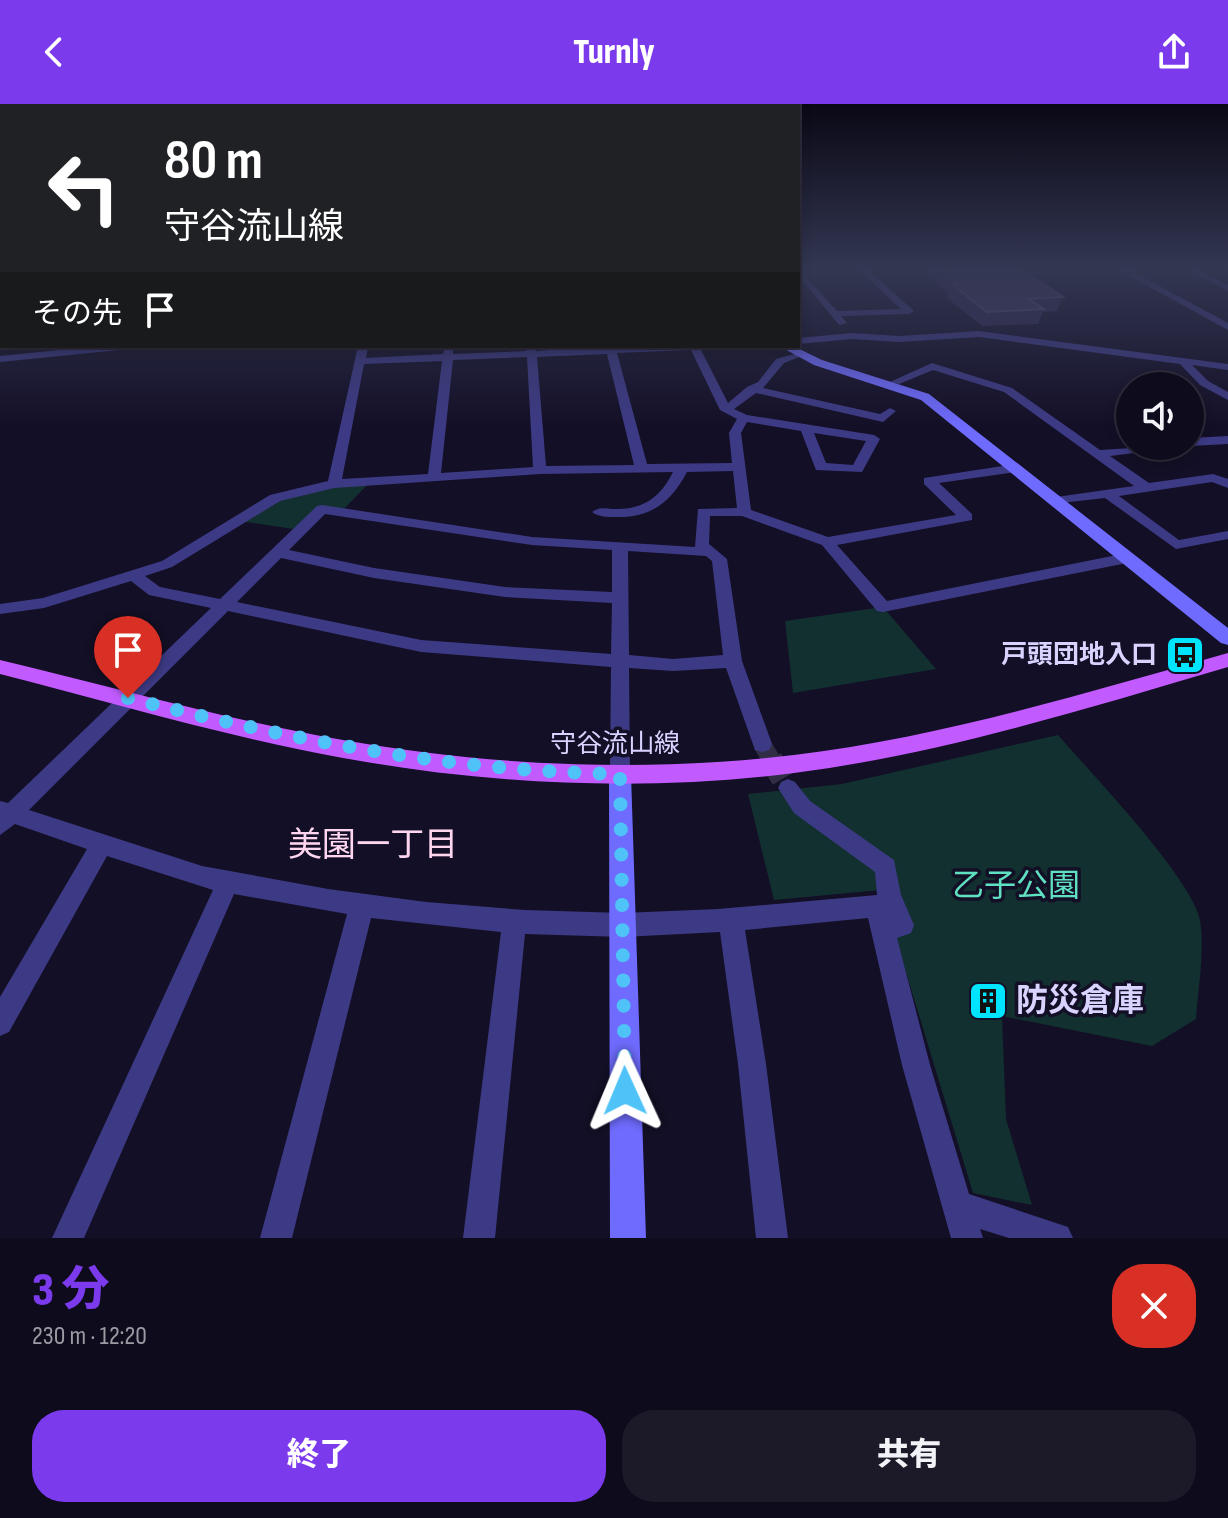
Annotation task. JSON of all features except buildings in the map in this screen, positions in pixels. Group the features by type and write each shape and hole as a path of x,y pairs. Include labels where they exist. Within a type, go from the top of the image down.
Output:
{"main road":[{"name":"守谷流山線","path":"0,667 262,731 391,757 528,771 620,774 785,765 892,748 1228,660"}],"street":[{"path":"840,321 852,336"},
{"path":"800,346 852,336 899,339 947,334 1017,337 1185,364 1228,367"},
{"path":"0,359 109,348"},
{"path":"334,484 363,348"},
{"path":"360,361 448,352 611,348 641,466"},
{"path":"695,348 726,410 744,418 874,439 857,469 821,467 806,429"},
{"path":"726,410 762,384 793,348"},
{"path":"797,348 895,382 925,397 1228,638"},
{"path":"531,350 540,470"},
{"path":"434,476 448,352"},
{"path":"1185,364 1204,383 1228,397"},
{"path":"895,382 932,366 1008,390 1145,487"},
{"path":"751,389 883,418 890,411"},
{"path":"744,418 735,433 744,512"},
{"path":"1204,441 1228,440"},
{"path":"1098,454 1116,452"},
{"path":"0,609 44,603 135,576 182,556 275,498 334,484 540,470 641,466 738,467"},
{"path":"599,512 622,514 650,509 669,495 683,466"},
{"path":"827,542 967,517 929,481 1016,468"},
{"path":"1056,501 1213,478 1228,484"},
{"path":"1107,493 1176,545 1228,535"},
{"path":"710,552 466,534 322,509 4,816 228,882 362,904 514,922 623,925 731,921 877,906 916,1065 967,1238"},
{"path":"762,744 733,661 719,559 701,545 703,512 744,512 827,542 883,607 1127,558"},
{"path":"620,546 620,774 628,1238"},
{"path":"279,553 374,573 505,592 619,598"},
{"path":"135,576 155,591 421,646 673,665 733,661"},
{"path":"788,788 802,807 886,867 889,895 902,925 884,929"},
{"path":"0,1023 101,845"},
{"path":"68,1238 228,882"},
{"path":"276,1238 362,904"},
{"path":"731,921 752,1064 772,1238"},
{"path":"479,1238 514,922"},
{"path":"959,1206 1057,1238"}],"green space":[{"path":"371,481 341,512 322,509 300,530 240,521 275,498"},
{"path":"883,607 936,669 793,693 785,621"},
{"name":"乙子公園","path":"1058,735 1138,826 1179,879 1200,920 1201,957 1196,1019 1152,1046 1002,1016 1006,1119 1032,1205 973,1193 881,890 774,900 748,794 842,784"}],"tunnel":[{"path":"762,744 772,761"},
{"path":"771,759 788,788"}],"place":[{"name":"戸頭団地入口","path":"1185,655"},
{"name":"防災倉庫","path":"988,1001"}],"district":[{"name":"美園一丁目","path":"373,845"}],"route":[{"path":"128,698 262,731 391,757 542,772 620,774 625,1091"}]}
